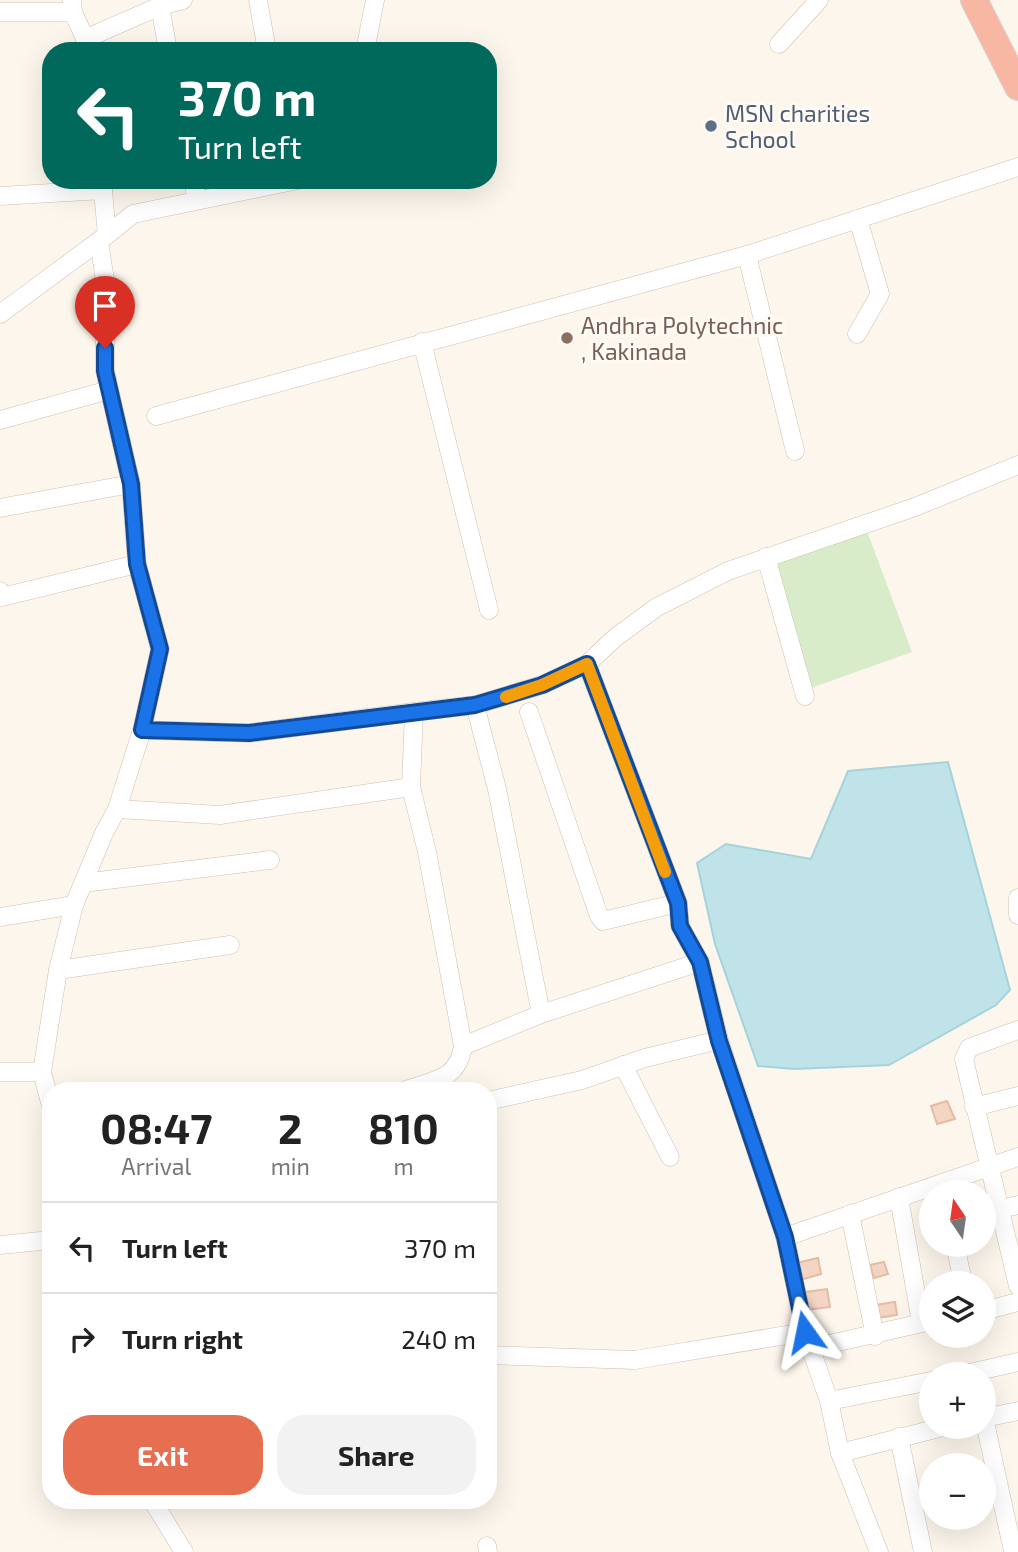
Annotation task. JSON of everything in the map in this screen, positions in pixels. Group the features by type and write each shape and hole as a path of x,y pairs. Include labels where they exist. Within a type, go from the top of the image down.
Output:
{"highway":[{"path":"974,0 1018,87"},
{"path":"993,0 1018,48"}],"street":[{"path":"91,42 160,6 183,0"},
{"path":"258,0 265,42"},
{"path":"367,42 375,0"},
{"path":"779,44 819,0"},
{"path":"0,12 23,5 72,6 86,42"},
{"path":"160,6 167,42"},
{"path":"156,416 747,255 1018,167"},
{"path":"0,196 65,189"},
{"path":"45,1082 42,1072 58,970 75,905 117,809 142,730 160,649 137,564 131,484 105,371 102,189"},
{"path":"195,189 197,200"},
{"path":"0,314 133,214 252,189"},
{"path":"857,334 880,294 858,219"},
{"path":"747,255 795,451"},
{"path":"422,342 489,610"},
{"path":"0,419 109,390"},
{"path":"142,730 249,733 475,705 542,685 587,664 657,607 728,571 915,507 1018,466"},
{"path":"0,508 131,484"},
{"path":"766,557 805,696"},
{"path":"0,591 2,597 137,564"},
{"path":"587,664 678,903 680,926 700,962 719,1041 785,1237 809,1340 829,1401 840,1453 880,1552"},
{"path":"475,705 497,789 541,1014"},
{"path":"414,712 411,787 427,852 463,1046 461,1061 454,1071 426,1082"},
{"path":"529,712 599,916 603,921 678,903"},
{"path":"117,809 220,815 411,787"},
{"path":"83,883 270,860"},
{"path":"1018,898 1018,915"},
{"path":"0,917 75,905"},
{"path":"58,970 230,945"},
{"path":"463,1046 541,1014 700,962"},
{"path":"1018,1030 969,1048 964,1059 1000,1209 1015,1256 1018,1286"},
{"path":"497,1099 582,1080 623,1065 719,1041"},
{"path":"623,1065 670,1157"},
{"path":"0,1072 42,1072"},
{"path":"974,1107 1018,1096"},
{"path":"957,1180 989,1165 1018,1157"},
{"path":"785,1237 919,1192"},
{"path":"899,1197 919,1290"},
{"path":"1000,1209 1018,1205"},
{"path":"850,1214 875,1336"},
{"path":"0,1245 42,1241"},
{"path":"996,1308 1018,1302"},
{"path":"497,1355 635,1360 809,1340 875,1336 919,1324"},
{"path":"996,1367 1018,1362"},
{"path":"829,1401 919,1383"},
{"path":"1014,1551 984,1418 1018,1411"},
{"path":"840,1453 919,1432"},
{"path":"899,1437 923,1552"},
{"path":"160,1509 184,1552"}],"green space":[{"path":"867,531 912,652 811,688 774,561"}],"water":[{"path":"948,762 1010,990 996,1005 889,1065 794,1069 758,1066 715,944 697,863 726,844 811,859 848,771"}],"building":[{"path":"947,1101 955,1119 937,1124 931,1106"},
{"path":"818,1258 821,1274 800,1280 796,1263"},
{"path":"884,1262 888,1274 874,1278 870,1265"},
{"path":"827,1289 830,1307 808,1310 805,1292"},
{"path":"895,1302 897,1315 877,1318 875,1305"}],"slow traffic":[{"path":"506,697 542,685 587,664 602,710 665,872"}],"place":[{"name":"MSN charities School","path":"711,126"},
{"name":"Andhra Polytechnic , Kakinada","path":"567,338"}],"route":[{"path":"105,348 105,371 131,484 137,564 160,649 142,730 249,733 475,705 542,685 587,664 602,710 678,903 680,926 700,962 719,1041 785,1237 805,1332"}]}
